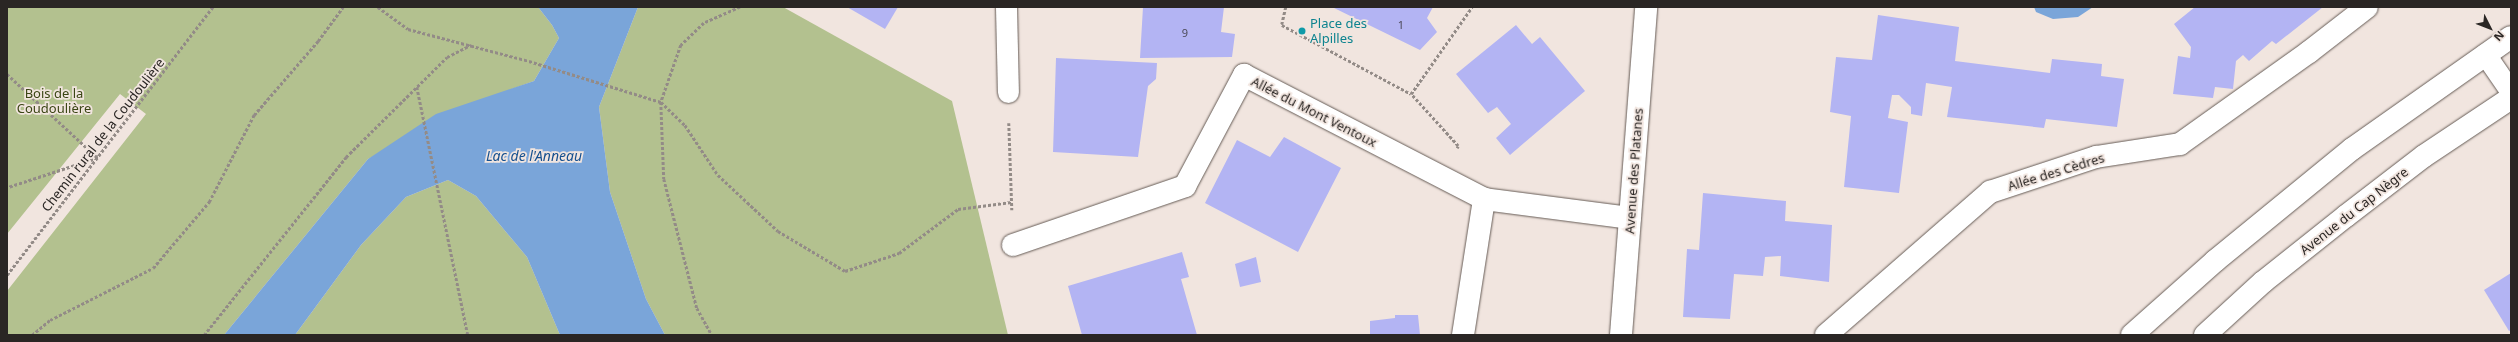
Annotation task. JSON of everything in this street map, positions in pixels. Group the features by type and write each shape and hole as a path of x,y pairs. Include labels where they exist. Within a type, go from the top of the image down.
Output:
{"street":[{"name":"Avenue des Platanes","path":"1620,335 1646,7"},
{"name":"Allée des Cèdres","path":"1826,335 1990,192 2096,157 2180,144 2309,52 2367,7"},
{"path":"2132,335 2215,261 2352,149 2511,37"},
{"name":"Allée du Mont Ventoux","path":"1013,245 1185,186 1244,75 1484,199 1630,218"},
{"name":"Avenue du Cap Nègre","path":"2205,335 2263,282 2346,216 2424,156 2511,98"},
{"path":"1463,335 1484,199"}],"lane":[{"path":"1006,7 1008,92"},
{"path":"2485,54 2511,92"}],"path":[{"name":"Chemin rural de la Coudoulière","path":"7,275 213,7"},
{"path":"32,335 50,320 153,268 209,202 254,115 318,41 343,7"},
{"path":"378,7 408,29 529,61 661,102 685,125 718,175 778,231 845,271 899,254 958,209 1012,202"},
{"path":"712,335 697,308 664,179 661,102 681,45 704,23 740,7"},
{"path":"1286,7 1282,25 1411,94 1458,146 1443,178"},
{"path":"1411,94 1472,7"},
{"path":"204,335 346,157 447,57 471,45"},
{"path":"7,74 98,158 7,188"},
{"path":"417,87 437,191 468,335"},
{"path":"1008,92 1013,245"}],"green space":[{"name":"Bois de la Coudoulière","path":"7,7 538,7 552,25 559,38 534,81 512,89 368,159 224,335 7,335 7,291 146,114 120,94 7,234"},
{"path":"638,7 783,7 952,101 1008,335 665,335 646,299 610,192 599,107"},
{"path":"448,180 476,196 527,257 560,335 295,335 361,245 406,197"}],"water":[{"name":"Lac de l'Anneau","path":"538,7 638,7 599,107 610,192 646,299 665,335 560,335 527,257 476,196 448,180 406,197 361,245 295,335 224,335 368,159 436,114 534,81 559,38 552,25"},
{"path":"2034,7 2093,7 2078,17 2053,19 2036,12"}],"building":[{"path":"847,7 898,7 885,29"},
{"path":"1143,7 1224,7 1221,32 1235,34 1232,57 1140,58"},
{"path":"1332,7 1433,7 1427,18 1437,32 1420,50"},
{"path":"2195,7 2323,7 2276,44 2272,41 2249,61 2243,55 2236,61 2233,89 2215,87 2213,98 2173,94 2178,56 2190,58 2191,47 2174,24"},
{"path":"1878,15 1959,27 1955,61 2050,73 2052,59 2102,64 2101,76 2124,79 2117,127 2046,119 2044,128 1947,117 1952,87 1926,83 1922,116 1911,114 1911,107 1899,95 1892,95 1888,118 1908,122 1899,193 1844,187 1851,116 1830,112 1836,57 1872,60"},
{"path":"1516,25 1532,44 1540,37 1585,91 1510,155 1496,138 1511,124 1497,107 1488,113 1456,74"},
{"path":"1056,58 1157,63 1156,79 1148,86 1138,157 1053,152"},
{"path":"1284,137 1341,168 1298,252 1205,203 1237,140 1270,157"},
{"path":"1703,193 1786,201 1785,221 1832,225 1829,282 1780,276 1781,256 1765,257 1763,276 1734,274 1730,319 1683,317 1687,249 1699,250"},
{"path":"1182,252 1189,277 1181,279 1197,335 1082,335 1068,286"},
{"path":"1256,257 1261,282 1240,287 1235,264"},
{"path":"2511,273 2511,330 2509,331 2484,290"},
{"path":"1395,315 1418,315 1420,335 1370,335 1370,321 1395,318"}],"place":[{"name":"Place des Alpilles","path":"1302,31"}]}
